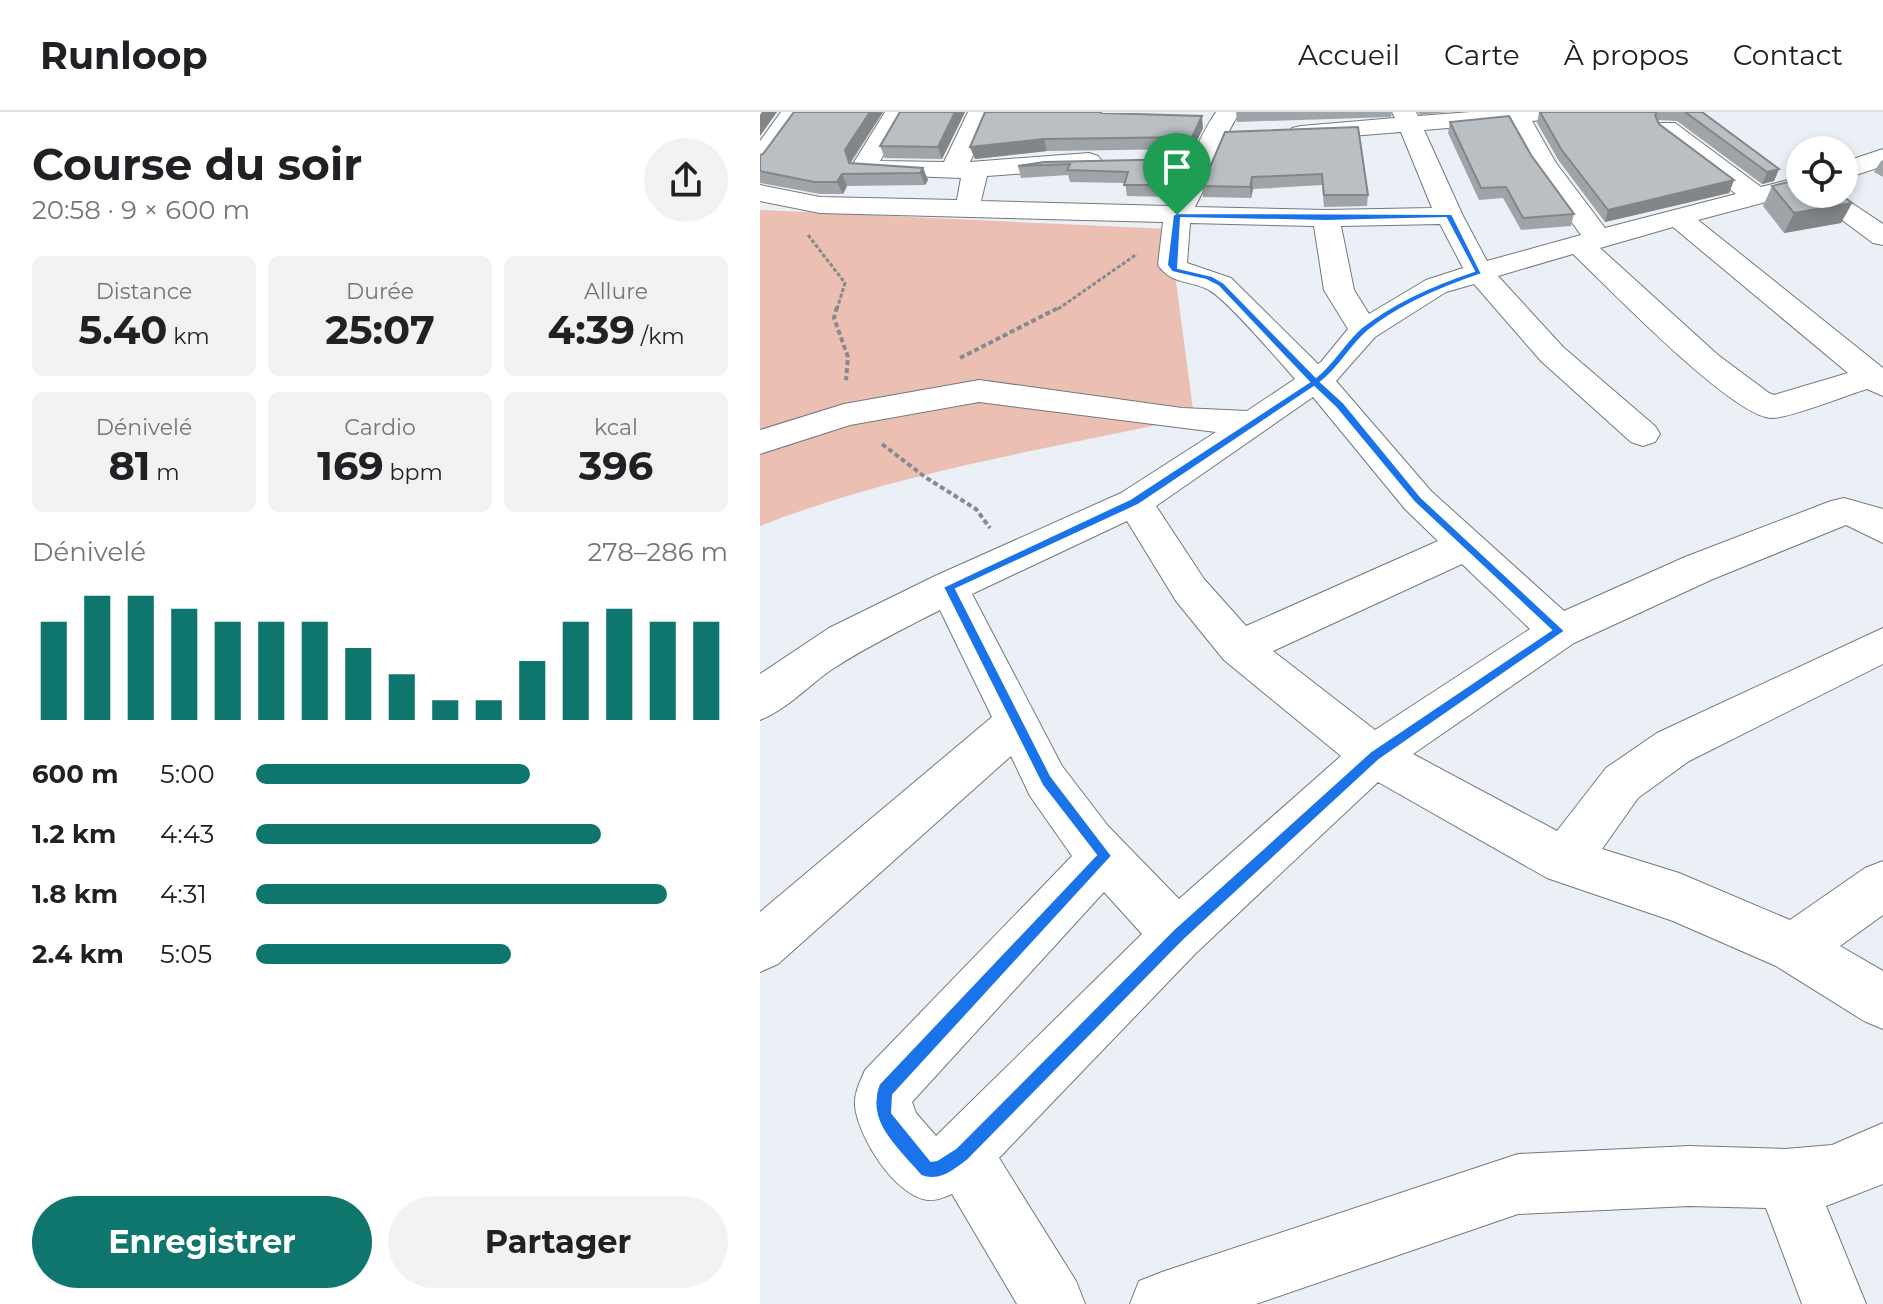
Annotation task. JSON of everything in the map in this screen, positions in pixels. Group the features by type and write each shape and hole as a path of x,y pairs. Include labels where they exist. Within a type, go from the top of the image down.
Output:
{"street":[{"path":"760,158 793,112"},
{"path":"897,112 866,169 964,170 1047,162 1110,161"},
{"path":"967,208 964,170 980,112"},
{"path":"1271,134 1408,119 1558,112"},
{"path":"1517,115 1589,242 1713,367 1761,405 1772,407 1878,380"},
{"path":"1408,119 1449,216 1479,272 1552,354 1643,434"},
{"path":"1221,123 1175,222 1172,265 1175,270 1221,284 1340,405 1418,500 1559,631"},
{"path":"1666,128 1757,197"},
{"path":"1858,166 1883,157"},
{"path":"1174,160 1205,159"},
{"path":"760,701 787,677 844,640 949,587 1134,502 1315,382 1332,369 1364,330 1436,286 1786,189"},
{"path":"760,193 820,205 967,208 1175,222 1449,216"},
{"path":"1841,208 1883,237"},
{"path":"1677,217 1878,380"},
{"path":"1326,218 1339,290 1364,330"},
{"path":"760,442 844,415 979,391 1182,419 1252,423"},
{"path":"1134,502 1190,590 1239,648 1374,756 1564,861 1679,898 1794,948 1883,1002"},
{"path":"1105,856 885,1090 881,1105 884,1117 927,1170 940,1169 962,1154 1178,935 1374,756 1559,631 1699,568 1844,511 1867,516 1883,529"},
{"path":"1239,648 1466,545"},
{"path":"949,587 1046,781 1105,856 1178,935"},
{"path":"1564,861 1622,783 1673,747 1883,645"},
{"path":"760,946 1018,722"},
{"path":"1794,948 1883,885"},
{"path":"1162,1304 1518,1184 1689,1176 1785,1179 1834,1175 1883,1153"},
{"path":"962,1154 1053,1304"},
{"path":"1785,1179 1834,1304"}],"path":[{"path":"955,361 1052,313 1175,222"}],"shaded area":[{"path":"760,210 1169,229 1194,417 919,476 811,507 760,526"}],"building":[{"path":"794,112 870,112 845,150 849,163 923,168 920,173 842,174 837,182 814,182 760,171 760,155"},
{"path":"900,112 955,112 938,147 880,146"},
{"path":"985,112 1202,116 1192,137 1044,139 970,147"},
{"path":"1540,112 1657,112 1655,115 1659,124 1734,180 1608,210 1561,149"},
{"path":"1685,112 1702,112 1779,169 1767,172"},
{"path":"1509,116 1531,155 1574,214 1523,218 1506,187 1481,188 1450,122"},
{"path":"1358,127 1368,195 1324,195 1322,174 1252,177 1250,187 1202,186 1225,132"},
{"path":"1182,159 1168,185 1124,185 1128,172 1067,170 1070,164 1018,166 1044,162"},
{"path":"1786,182 1786,203 1772,186"},
{"path":"1790,208 1823,208 1794,213"}],"route":[{"path":"1177,215 1172,265 1175,270 1221,284 1315,382 1134,502 949,587 1046,781 1105,856 885,1090 881,1105 884,1117 927,1170 940,1169 962,1154 1178,935 1374,756 1559,631 1418,500 1340,405 1315,382 1332,369 1364,330 1436,286 1479,272 1449,216 1326,218 1177,215"}]}
